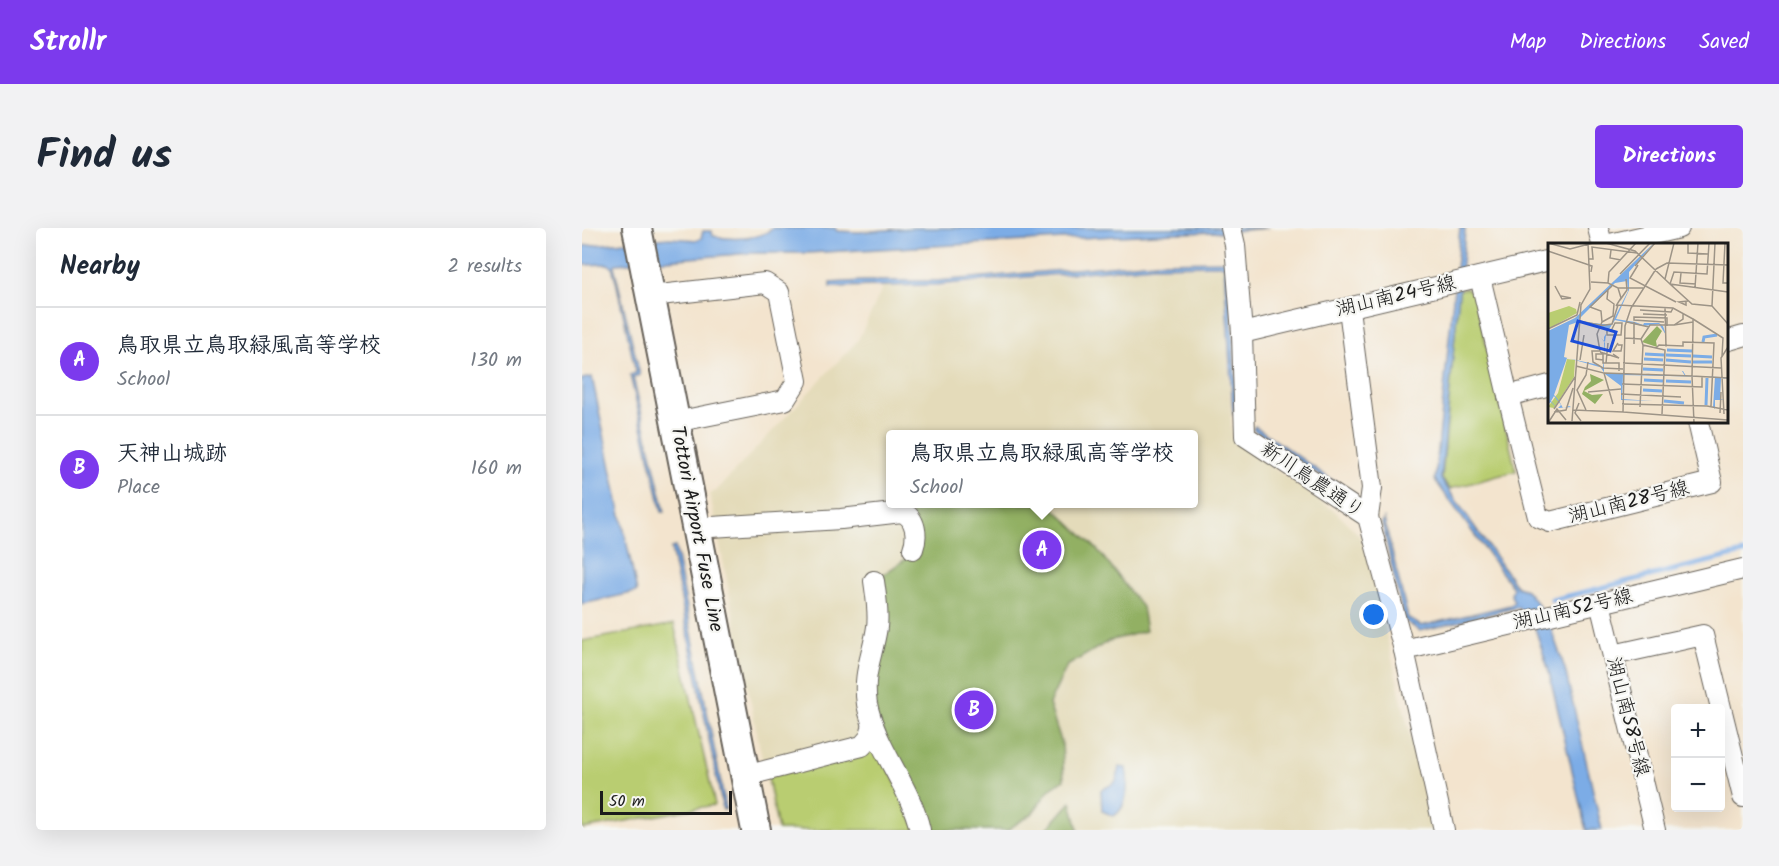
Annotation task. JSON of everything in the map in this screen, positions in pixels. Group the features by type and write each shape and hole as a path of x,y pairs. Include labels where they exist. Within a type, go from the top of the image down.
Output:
{"main road":[{"name":"Tottori Airport Fuse Line","path":"637,228 756,830"}],"street":[{"path":"1598,228 1602,243"},
{"path":"1614,243 1679,228"},
{"name":"新川鳥農通り","path":"1232,232 1242,333 1245,436 1368,518 1404,650 1444,830"},
{"name":"湖山南24号線","path":"1242,333 1548,260"},
{"path":"1480,277 1508,396 1548,386"},
{"path":"649,287 765,283 779,292 797,381 785,400 675,422"},
{"path":"1349,309 1372,488 1368,518"},
{"path":"1728,340 1743,336"},
{"name":"湖山南28号線","path":"1508,396 1538,518 1550,522 1712,482 1698,423"},
{"path":"696,528 841,519 902,512 908,514 916,531 913,549"},
{"name":"湖山南52号線","path":"1404,650 1743,570"},
{"path":"874,581 878,607 877,626 865,681 867,704 876,734 917,815 920,830"},
{"name":"湖山南58号線","path":"1600,603 1655,830"},
{"path":"1612,656 1703,635 1743,797"},
{"path":"745,776 862,746 870,737 873,724"}],"shaded area":[{"path":"1223,267 1232,439 1336,512 1359,535 1370,565 1432,830 776,830 710,494 716,491 858,340 883,287 937,288 1154,268"}],"green space":[{"path":"1466,288 1474,293 1516,471 1450,489 1442,479 1459,290"},
{"path":"914,508 1053,508 1097,549 1142,607 1146,631 1109,641 1067,666 1049,704 1062,744 1064,780 1049,790 1032,814 1007,830 925,830 872,706 878,578 913,554"},
{"path":"674,624 715,805 582,829 582,641"},
{"path":"879,747 917,830 778,830 768,777"},
{"path":"1071,802 1078,830 1046,830"}],"water":[{"path":"773,228 835,228 837,231 858,232 913,228 1268,228 807,253 752,253 616,264 614,266 640,375 633,377 665,512 662,512 630,375 636,373 612,267 608,264 582,265 582,246 669,238 698,240 703,231 712,231 713,236 744,238 761,235"},
{"path":"1460,228 1465,228 1465,231 1441,479 1517,587 1526,590 1549,623 1565,669 1602,830 1586,830 1548,668 1534,625 1518,607 1420,631 1404,620 1382,523 1384,519 1408,618 1421,626 1511,605 1514,602 1511,595 1513,588 1435,480"},
{"path":"1229,261 1237,408 1233,414 1224,265 1154,266 936,285 830,287 830,283 937,281 1156,262"},
{"path":"592,377 637,592 582,604 582,379"},
{"path":"1255,426 1353,495 1352,498 1253,429"},
{"path":"675,547 726,809 723,810 671,548"},
{"path":"1119,767 1126,768 1127,787 1125,801 1114,816 1102,811 1101,790 1114,783"}],"waterway":[{"path":"1552,600 1743,553"}],"place":[{"name":"鳥取県立鳥取緑風高等学校","path":"1042,550"},
{"name":"天神山城跡","path":"974,710"}]}
